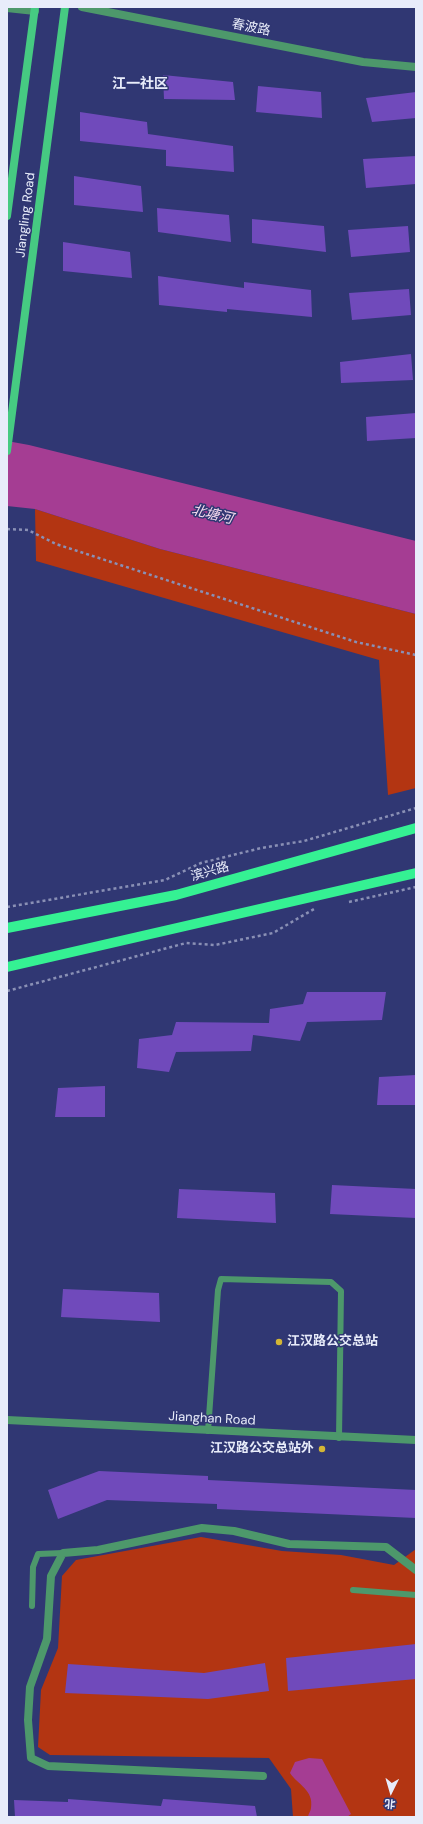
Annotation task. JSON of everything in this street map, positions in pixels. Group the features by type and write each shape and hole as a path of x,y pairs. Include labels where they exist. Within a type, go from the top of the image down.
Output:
{"main road":[{"name":"Jiangling Road","path":"7,451 65,7"},
{"name":"Jiangling Road","path":"7,216 35,9"},
{"name":"滨兴路","path":"7,928 176,895 416,828"},
{"path":"7,967 416,873"}],"street":[{"name":"春波路","path":"82,7 363,62 416,67"},
{"path":"7,8 35,9"},
{"name":"Jianghan Road","path":"7,1420 339,1438 416,1440"},
{"path":"263,1776 48,1766 31,1758 28,1720 30,1687 47,1639 51,1576 63,1553 98,1550 202,1528 234,1531 289,1544 386,1547 416,1570"}],"lane":[{"path":"208,1431 218,1290 221,1279 331,1282 341,1292 339,1438"},
{"path":"32,1606 33,1567 38,1554 63,1553"},
{"path":"353,1590 416,1595"}],"path":[{"path":"7,529 28,530 56,544 349,639 416,655"},
{"path":"7,907 165,880 201,863 261,848 304,841 416,808"},
{"path":"343,903 416,887"},
{"path":"7,991 186,943 216,945 273,933 313,910 321,908"}],"shaded area":[{"path":"35,509 160,549 416,614 416,788 388,795 379,660 36,561"},
{"path":"201,1537 282,1551 341,1555 394,1565 416,1549 416,1817 293,1817 291,1789 269,1758 50,1755 38,1747 41,1690 58,1648 62,1576 76,1560"}],"water":[{"name":"北塘河","path":"7,441 29,445 416,541 416,614 160,549 35,509 7,506"},
{"path":"309,1758 322,1759 351,1814 347,1817 308,1817 311,1802 308,1792 290,1773 295,1762"}],"building":[{"path":"163,75 233,82 235,100 164,99"},
{"path":"258,86 321,92 322,118 256,112"},
{"path":"416,92 416,118 372,122 366,98"},
{"path":"80,112 147,122 148,134 233,146 234,172 166,166 166,150 80,141"},
{"path":"416,156 416,184 366,188 363,159"},
{"path":"74,176 141,186 143,212 74,205"},
{"path":"157,208 229,215 231,242 158,232"},
{"path":"252,219 324,226 326,252 252,243"},
{"path":"408,226 410,252 351,257 348,230"},
{"path":"63,242 130,252 132,278 63,271"},
{"path":"158,276 244,288 244,282 311,290 312,317 227,309 227,312 159,305"},
{"path":"409,289 411,315 352,320 349,293"},
{"path":"411,354 413,380 341,383 340,362"},
{"path":"416,413 416,438 367,441 366,417"},
{"path":"307,992 386,992 382,1020 307,1022 300,1041 253,1035 251,1051 176,1052 169,1072 137,1068 139,1039 172,1035 176,1022 269,1023 270,1009 303,1004"},
{"path":"416,1075 416,1105 377,1105 379,1077"},
{"path":"105,1086 105,1117 55,1117 58,1088"},
{"path":"332,1185 416,1189 416,1218 330,1214"},
{"path":"179,1189 275,1193 276,1223 177,1218"},
{"path":"63,1289 159,1293 160,1322 61,1317"},
{"path":"99,1471 208,1476 208,1480 416,1490 416,1518 217,1509 217,1504 107,1500 58,1519 48,1490"},
{"path":"416,1644 416,1679 288,1691 286,1658"},
{"path":"265,1663 269,1691 208,1699 65,1693 68,1664 204,1673"},
{"path":"68,1799 161,1806 163,1799 255,1806 257,1817 15,1817 14,1800 68,1802"}],"place":[{"name":"江汉路公交总站","path":"279,1342"},
{"name":"江汉路公交总站外","path":"322,1449"}],"district":[{"name":"江一社区","path":"140,84"}]}
